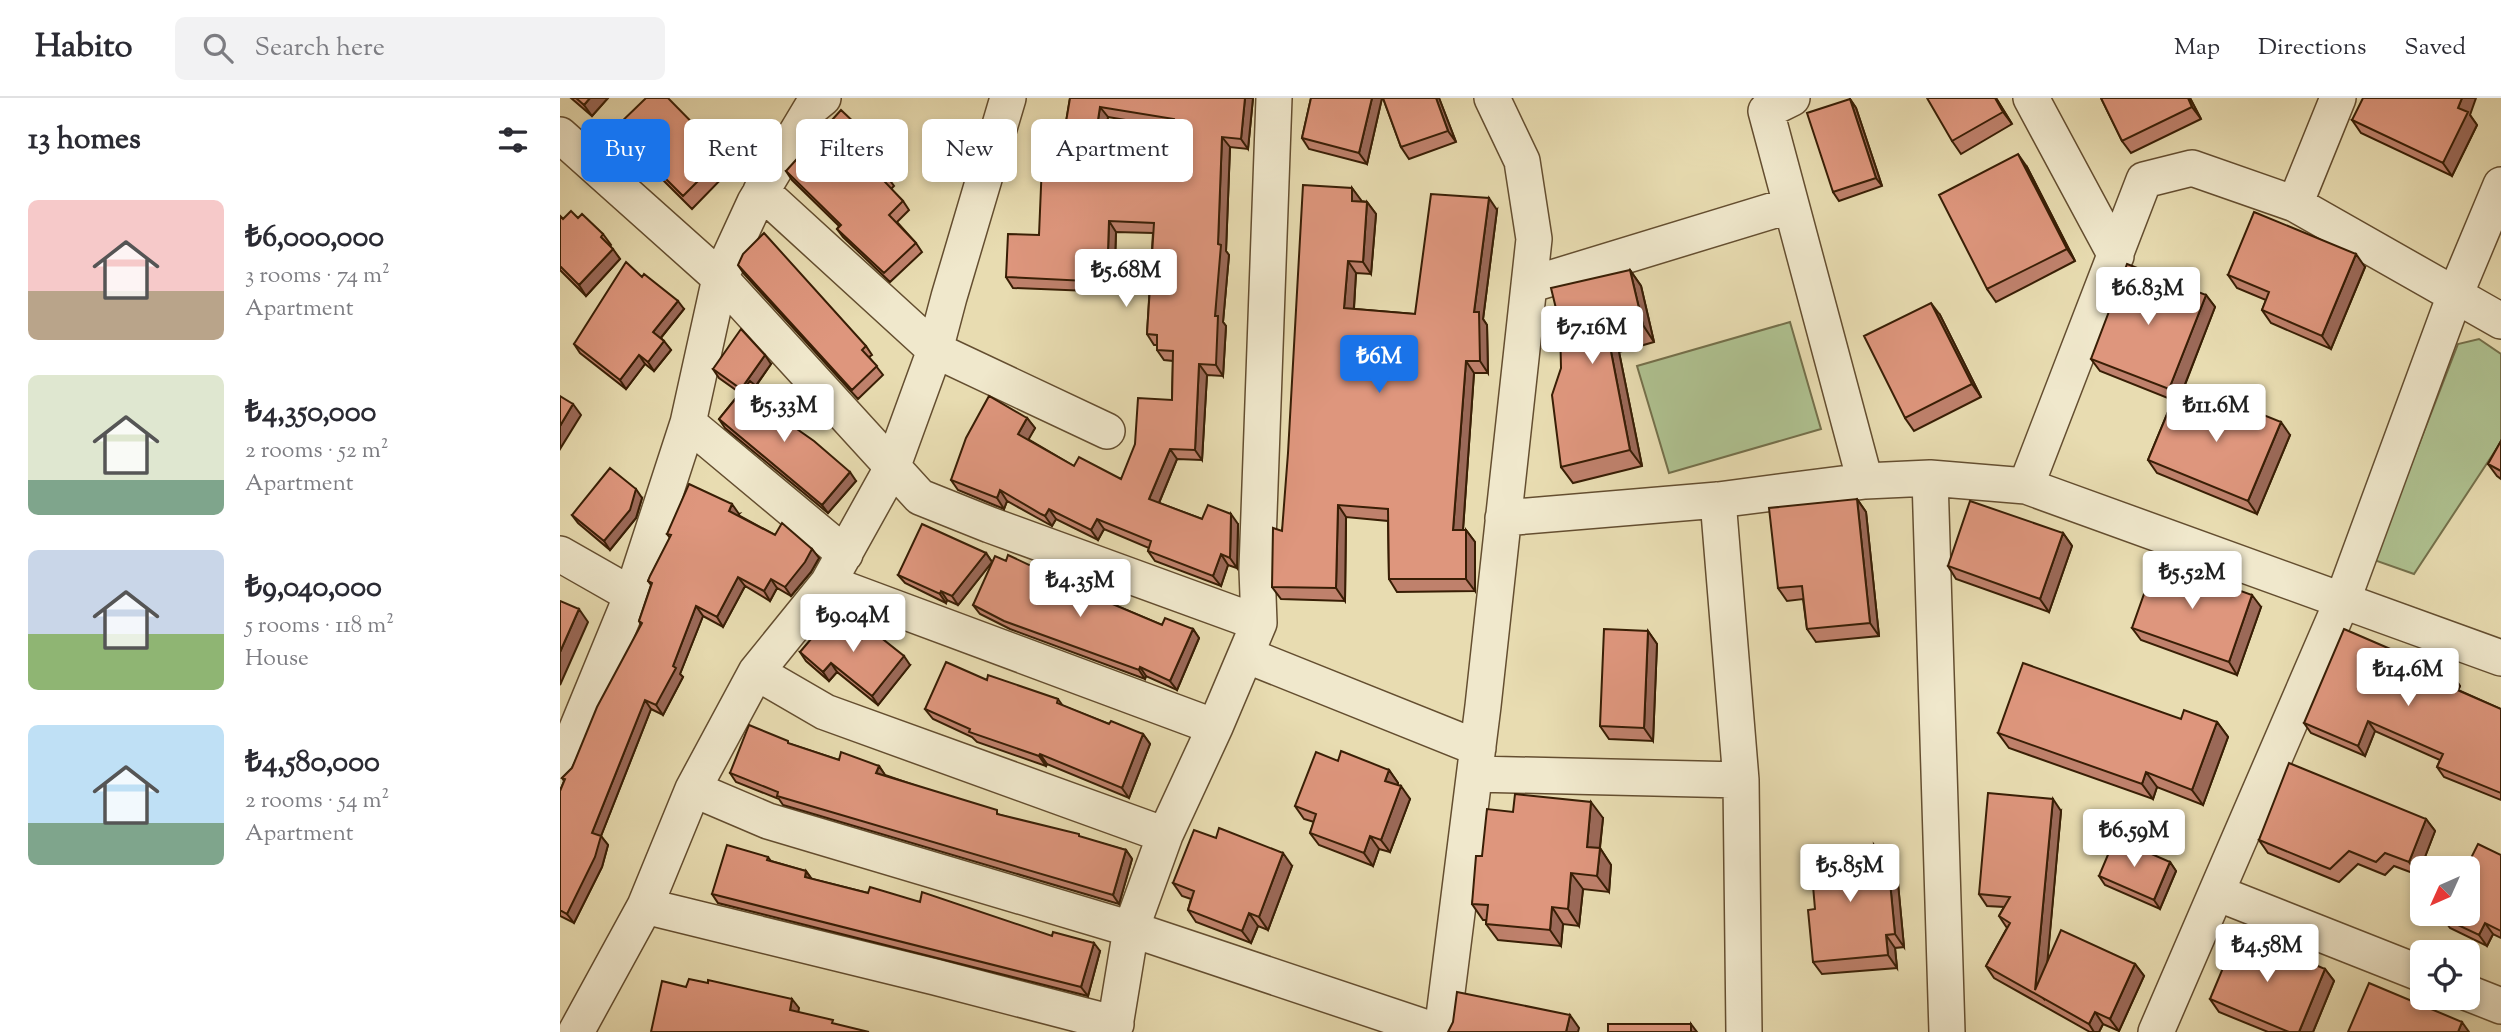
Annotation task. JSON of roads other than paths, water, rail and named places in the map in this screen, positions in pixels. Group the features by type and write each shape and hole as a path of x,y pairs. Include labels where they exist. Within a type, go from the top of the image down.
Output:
{"street":[{"path":"560,770 632,595 688,423 720,278 761,191 812,107 823,98"},
{"path":"576,1032 645,906 693,789 756,672 837,569 892,468 935,350 948,297 1008,98"},
{"path":"645,906 934,976 1115,1028 1131,929 1165,835 1259,623 1257,569 1274,98"},
{"path":"693,789 768,821 1131,929 1441,1032 1476,761 1534,239 1522,161 1492,98"},
{"path":"1792,98 1766,111 1866,481"},
{"path":"2031,98 2116,256"},
{"path":"2295,204 2338,98"},
{"path":"560,135 720,278 920,497 989,525 1259,623"},
{"path":"2026,486 2144,180 2192,168 2295,204 2501,321"},
{"path":"2156,1032 2343,599 2455,295 2501,185"},
{"path":"761,191 935,350 1107,431"},
{"path":"1529,285 1791,205"},
{"path":"688,423 837,569 1215,727"},
{"path":"1503,518 1718,500 1866,481 1930,478 2026,486 2501,658"},
{"path":"1930,478 1947,1032"},
{"path":"1718,500 1741,780 1744,1032"},
{"path":"560,554 632,595"},
{"path":"1245,655 1476,761 1741,780"},
{"path":"756,672 825,712 1165,835"},
{"path":"2217,893 2410,969"},
{"path":"2480,998 2501,1006"},
{"path":"2496,1032 2501,1019"}]}
